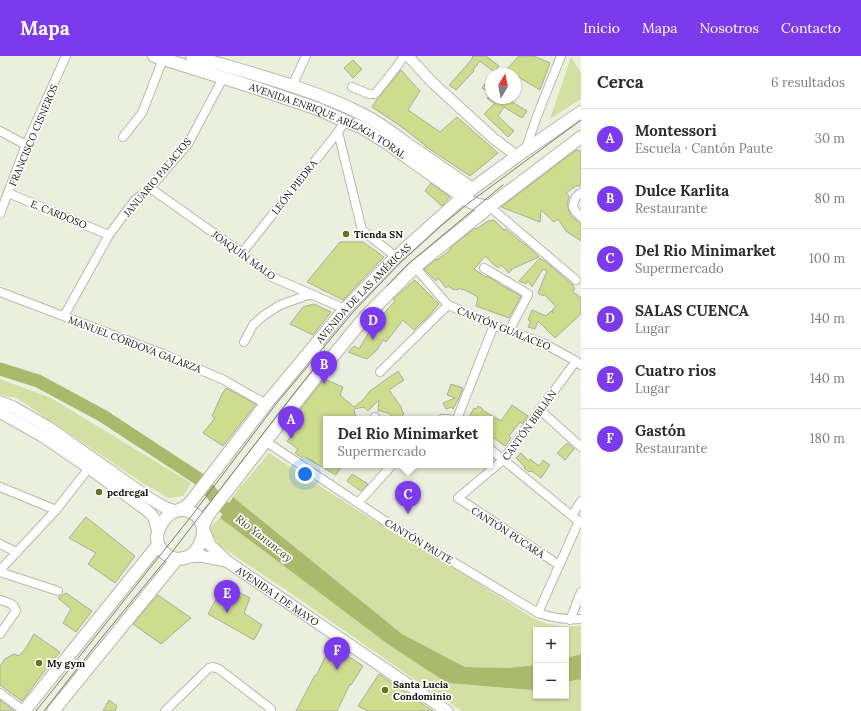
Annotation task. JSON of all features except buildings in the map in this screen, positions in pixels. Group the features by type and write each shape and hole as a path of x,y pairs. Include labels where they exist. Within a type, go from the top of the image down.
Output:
{"main road":[{"name":"AVENIDA ENRIQUE ARÍZAGA TORAL","path":"192,56 257,74 313,92 363,114 389,130 468,193 470,202 490,207"},
{"name":"AVENIDA ENRIQUE ARÍZAGA TORAL","path":"158,57 318,108 361,127 468,193"},
{"name":"AVENIDA DE LAS AMÉRICAS","path":"158,532 164,521 170,515 178,511 193,499 213,475 266,404 317,342 345,309 396,257 468,193 581,112"},
{"name":"AVENIDA DE LAS AMÉRICAS","path":"53,711 182,558 198,548 203,538 205,524 230,487 320,371 365,317 415,267 490,207 578,141"},
{"path":"317,342 320,371"},
{"path":"0,402 13,407 48,427 159,505 178,511 189,511 205,524"},
{"path":"1,416 42,436 90,468 150,513 154,518 158,532 158,546 162,552 182,558"},
{"name":"AVENIDA 1 DE MAYO","path":"205,524 210,545 228,562 447,711"},
{"path":"24,711 158,546"},
{"name":"AVENIDA 1 DE MAYO","path":"182,558 200,556 228,562"}],"street":[{"name":"FRANCISCO CISNEROS","path":"0,214 26,146 66,56"},
{"path":"292,86 306,56"},
{"path":"352,87 369,94 375,94 404,56"},
{"path":"408,56 433,82 493,138 521,154 561,56"},
{"path":"123,137 142,113 158,57"},
{"name":"JANUARIO PALACIOS","path":"64,316 110,235 134,201 150,188 188,144 223,78"},
{"name":"LEÓN PIEDRA","path":"242,253 338,132 345,121"},
{"path":"0,131 26,146"},
{"path":"338,132 362,230 396,257"},
{"name":"JOAQUÍN MALO","path":"150,188 242,253 272,277 345,309"},
{"path":"581,193 575,198 573,207 581,217"},
{"name":"E. CARDOSO","path":"8,194 110,235"},
{"path":"490,207 576,280"},
{"name":"CANTÓN GUALACEO","path":"415,267 448,305 549,346 578,363"},
{"path":"484,268 527,292 528,294 509,331"},
{"name":"MANUEL CÓRDOVA GALARZA","path":"0,292 222,378 266,404"},
{"path":"244,342 253,325 263,316 280,304 311,294"},
{"path":"380,372 448,305"},
{"path":"458,416 494,324"},
{"name":"CANTÓN BIBLIÁN","path":"458,498 503,460 540,410 578,363"},
{"path":"540,410 581,447"},
{"name":"CANTÓN PAUTE","path":"265,441 385,521 538,613 570,620 581,619"},
{"path":"493,452 577,519"},
{"path":"58,591 0,571 56,510 90,468"},
{"path":"358,503 389,468"},
{"path":"0,487 56,510"},
{"name":"CANTÓN PUCARÁ","path":"458,498 559,565"},
{"path":"538,613 577,519 581,501"},
{"path":"0,544 16,552"},
{"path":"570,620 581,592"},
{"path":"0,600 11,604 16,611 0,634"},
{"path":"165,711 208,668 213,667 219,668 271,710"},
{"path":"0,693 24,711"}],"shaded area":[{"path":"571,57 581,73 581,99 550,119"},
{"path":"0,379 51,398 191,483 183,496 169,498 141,482 17,398 0,395"},
{"path":"269,453 371,519 418,545 531,617 547,624 581,626 581,654 569,657 569,627 533,627 533,665 507,668 465,667 402,634 233,497"},
{"path":"220,518 389,645 447,683 533,690 533,699 569,699 569,681 581,679 581,711 462,711 220,546 213,536 210,527"}],"water":[{"path":"233,497 402,634 465,667 507,668 533,665 533,690 447,683 389,645 220,518"},
{"path":"581,654 581,679 569,681 569,657"}],"waterway":[{"name":"Río Yanuncay","path":"0,369 38,381 103,416 202,481 220,504 240,519"}],"tram line":[{"path":"36,711 193,514 276,404 354,311 400,263 442,225 470,202 581,120"},
{"path":"387,286 407,265 503,185"},
{"path":"44,711 169,556 324,356"}],"place":[{"name":"Tienda SN","path":"346,234"},
{"name":"SALAS CUENCA","path":"373,340"},
{"name":"Dulce Karlita","path":"324,384"},
{"name":"Montessori","path":"291,439"},
{"name":"pedregal","path":"99,492"},
{"name":"Del Rio Minimarket","path":"408,514"},
{"name":"Cuatro rios","path":"227,613"},
{"name":"My gym","path":"39,663"},
{"name":"Gastón","path":"337,670"},
{"name":"Santa Lucia Condominio","path":"385,690"}]}
